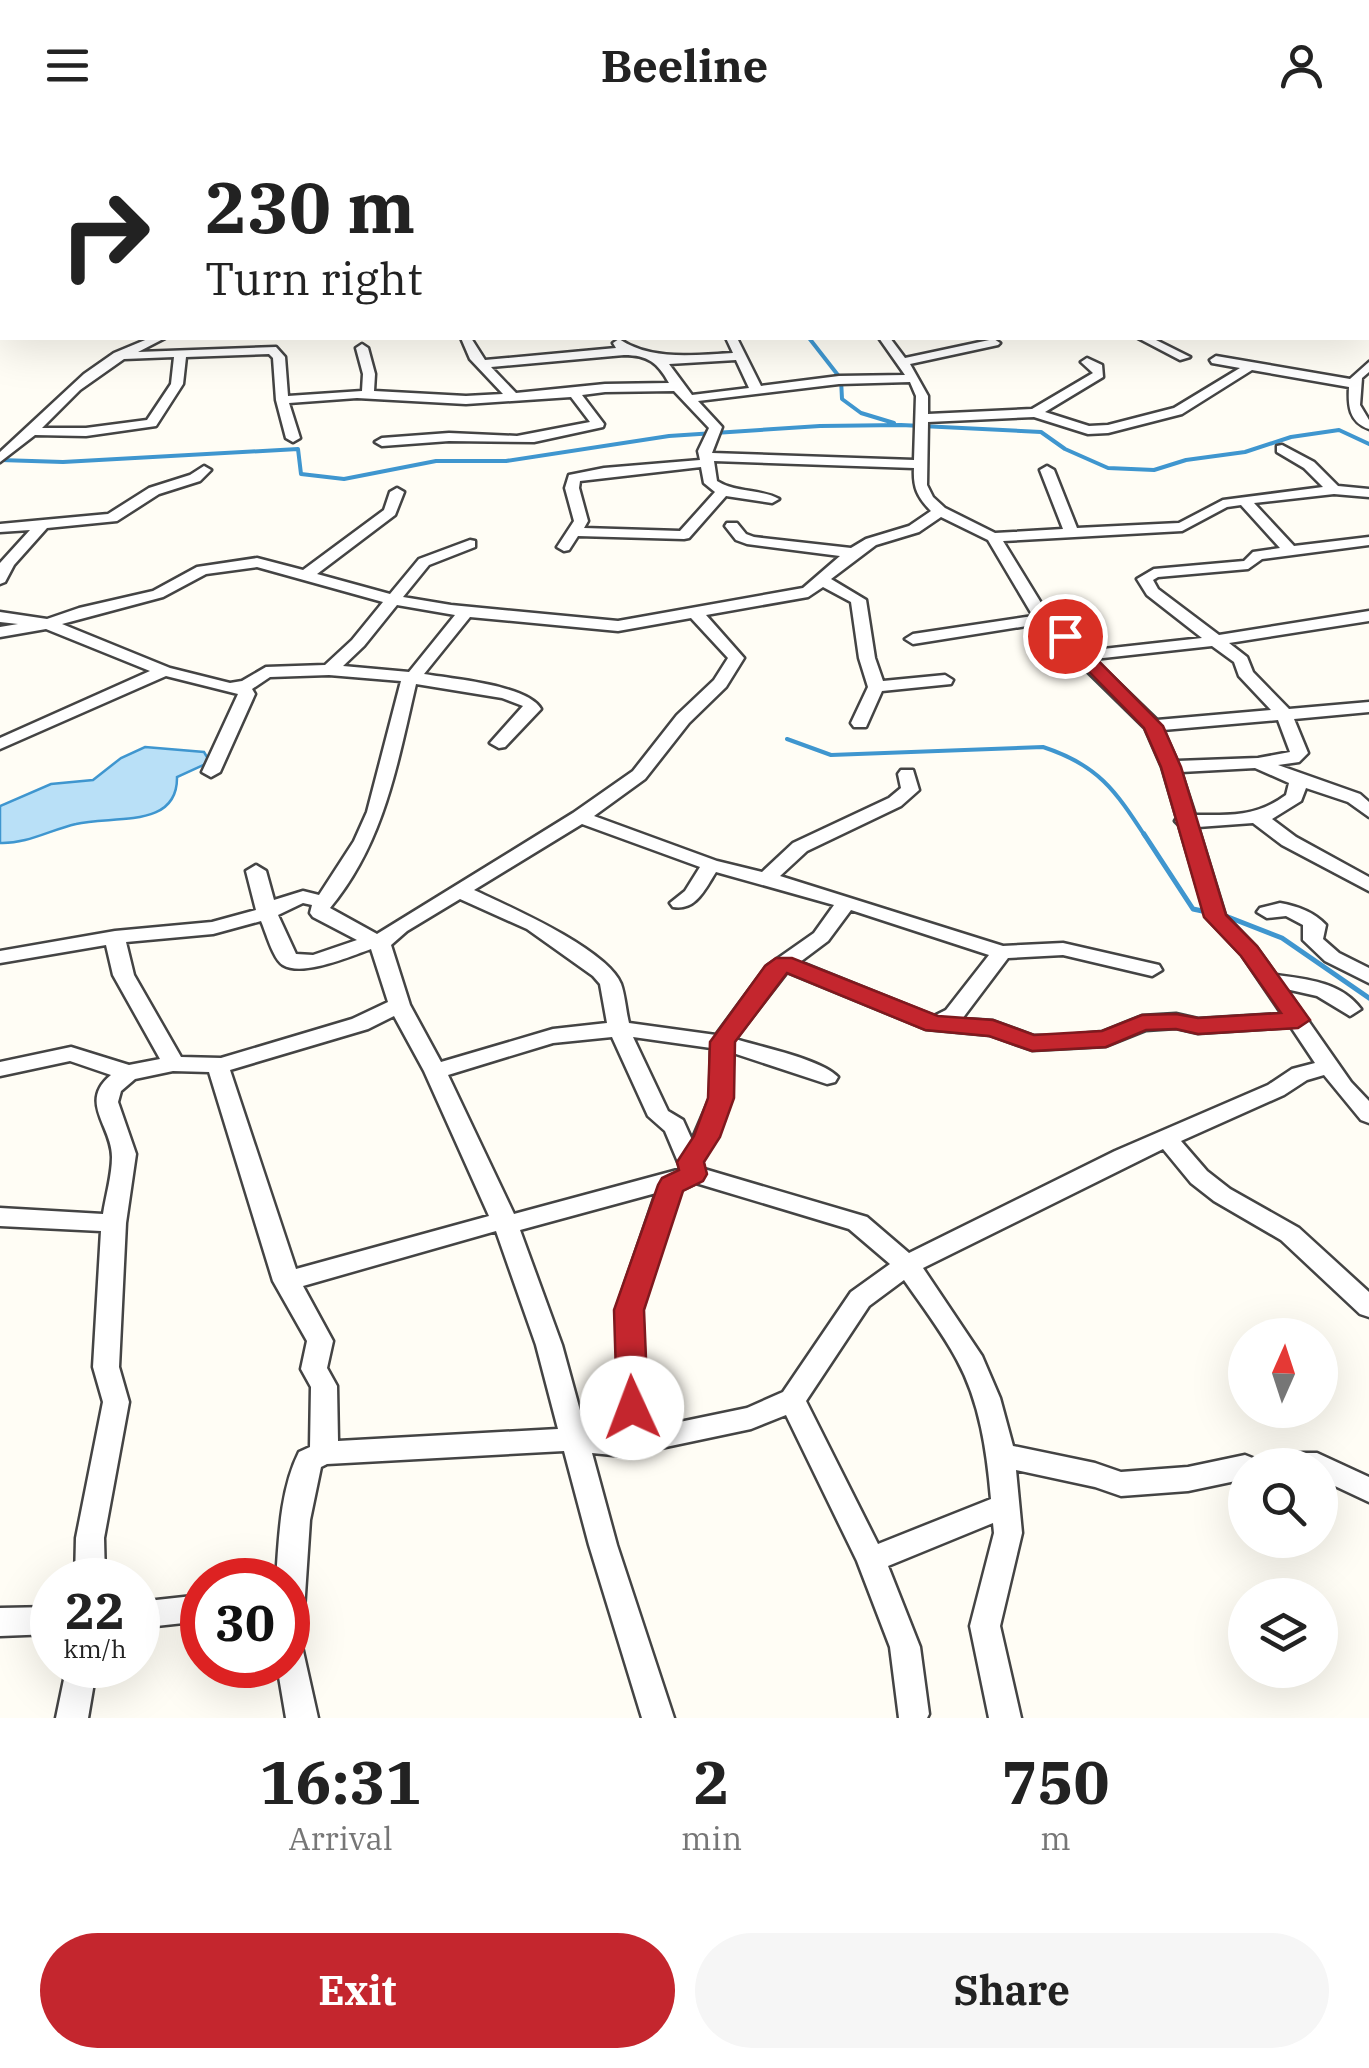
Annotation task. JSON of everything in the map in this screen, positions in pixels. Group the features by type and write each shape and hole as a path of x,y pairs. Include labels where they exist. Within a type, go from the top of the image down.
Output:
{"highway":[{"path":"958,130 977,130"}],"street":[{"path":"0,458 37,432 53,408 118,356 154,340"},
{"path":"467,340 481,364 513,397"},
{"path":"616,340 624,351"},
{"path":"733,340 757,391"},
{"path":"885,340 914,378 922,396 920,485 927,500 940,511 993,537 1182,527 1223,504 1244,500 1334,490 1366,496"},
{"path":"1148,340 1184,357"},
{"path":"900,362 994,343"},
{"path":"362,348 361,356 369,366 367,394"},
{"path":"118,356 272,350 279,357 282,400 293,438"},
{"path":"481,364 645,350 663,361 677,387 717,429 705,460 711,483 723,491 772,498"},
{"path":"37,432 86,432 151,423 177,384 180,356"},
{"path":"663,361 740,356"},
{"path":"1216,360 1360,388"},
{"path":"1035,414 1099,374 1098,368 1086,362"},
{"path":"1369,366 1356,377 1360,388 1354,405 1360,420 1369,425"},
{"path":"922,424 1035,414 1088,430 1139,423 1178,412 1246,368"},
{"path":"688,399 839,380 914,378"},
{"path":"282,400 367,394 466,400 574,394 605,388 677,387"},
{"path":"382,442 464,436 490,441 546,436 598,424 574,394"},
{"path":"464,436 466,400"},
{"path":"1282,450 1308,465 1334,490"},
{"path":"564,547 581,521 572,488 574,478 705,460 920,464"},
{"path":"0,528 112,518 154,491 195,478 204,470"},
{"path":"1048,470 1073,535"},
{"path":"576,532 684,535 723,491"},
{"path":"308,574 390,512 397,492"},
{"path":"1244,500 1290,551"},
{"path":"0,632 48,624 84,610 158,594 202,570 224,564 257,562 394,600 466,612 618,626 808,592 871,542 914,529 940,511"},
{"path":"0,579 7,564 41,526"},
{"path":"732,526 741,537 752,541 854,553"},
{"path":"993,537 1043,619 1153,726 1171,767 1214,912 1269,980 1336,1077 1369,1115"},
{"path":"1171,767 1258,763 1294,758 1299,753 1284,714 1245,673 1241,660 1152,592 1146,578 1154,573 1248,565 1258,555 1369,542"},
{"path":"328,670 424,562 470,544"},
{"path":"824,581 858,600 866,658 876,687 860,723"},
{"path":"256,871 267,913 289,960 314,962 379,942 580,817 639,775 683,720 720,683 736,658 694,611"},
{"path":"379,942 364,939 320,913 363,842 376,812 398,715 412,677 466,612"},
{"path":"1082,656 1213,642 1369,616"},
{"path":"0,617 48,624 164,671 230,688 241,687 266,672 328,670 412,677 506,694 530,703 534,709 499,742"},
{"path":"913,640 1043,619"},
{"path":"0,744 164,671"},
{"path":"876,687 945,680"},
{"path":"211,772 247,694 241,687"},
{"path":"1153,726 1369,708"},
{"path":"1258,763 1298,781 1324,785 1354,798 1369,811"},
{"path":"767,878 800,847 895,802 910,790 907,774"},
{"path":"1184,821 1272,814 1295,797 1298,781"},
{"path":"580,817 711,865 767,878 1002,952 1063,949 1152,970"},
{"path":"1256,817 1304,850 1369,885"},
{"path":"680,903 692,896 711,865"},
{"path":"460,891 534,925 600,971 610,983 619,1028 660,1116 675,1126 692,1168"},
{"path":"0,957 115,937 213,928 267,913 288,900 302,897 325,902"},
{"path":"579,1440 622,1428 632,1408 629,1310 671,1185 692,1168 721,1098 722,1042 774,971 820,938 845,904"},
{"path":"1267,912 1276,908 1296,912 1316,925 1314,940 1332,957 1369,977"},
{"path":"115,937 123,980 167,1046 172,1064"},
{"path":"379,942 399,1004 436,1071 506,1223 579,1440 658,1718"},
{"path":"934,1024 954,1015 1002,952"},
{"path":"784,963 934,1024 993,1028 1032,1043 1106,1039 1142,1023 1198,1026 1298,1020"},
{"path":"1269,980 1328,992 1344,1000 1350,1010"},
{"path":"90,1558 90,1538 116,1402 106,1367 114,1223 124,1154 107,1102 110,1088 128,1073 172,1064 216,1065 360,1024 399,1004"},
{"path":"436,1071 567,1033 619,1028 722,1042 826,1077"},
{"path":"0,1070 71,1054 128,1073"},
{"path":"216,1065 259,1187 286,1282 320,1341 314,1369 324,1386 324,1453"},
{"path":"292,1558 296,1495 308,1460 324,1453 579,1440 623,1444 751,1418 792,1400 860,1299 907,1265 1123,1157 1276,1090 1300,1074 1336,1077 1369,1086"},
{"path":"1168,1140 1199,1177 1222,1195 1290,1234 1369,1307"},
{"path":"286,1282 692,1168 858,1223 907,1265 969,1356 987,1398 1002,1455 1008,1533 985,1626 1006,1718"},
{"path":"0,1217 114,1223"},
{"path":"792,1400 871,1560 905,1647 913,1714"},
{"path":"632,1408 663,1436"},
{"path":"1002,1455 1094,1474 1120,1484 1188,1479 1228,1471"},
{"path":"1338,1475 1369,1490"},
{"path":"871,1560 1006,1504"},
{"path":"0,1622 30,1622"},
{"path":"72,1718 78,1688"},
{"path":"296,1688 302,1718"}],"water":[{"path":"145,747 204,752 210,762 177,777 174,794 155,813 76,824 29,839 0,843 0,806 51,784 93,780 121,758"}],"waterway":[{"path":"811,340 841,379 842,399 861,413 894,423"},
{"path":"0,460 63,462 298,449 301,474 344,479 436,461 506,461 669,436 901,425 1041,432 1065,449 1108,468 1154,470 1186,460 1245,452 1291,437 1339,430 1369,444"},
{"path":"787,739 831,755 1043,747 1092,771 1124,805 1145,836"},
{"path":"1144,834 1193,909 1207,912"},
{"path":"1223,915 1282,938 1369,998"}],"route":[{"path":"632,1408 629,1310 671,1185 694,1174 690,1162 706,1137 721,1098 722,1042 784,963 934,1024 993,1028 1032,1043 1106,1039 1142,1023 1198,1026 1298,1020 1249,951 1216,917 1184,821 1171,767 1153,726 1109,686 1065,636"}]}
